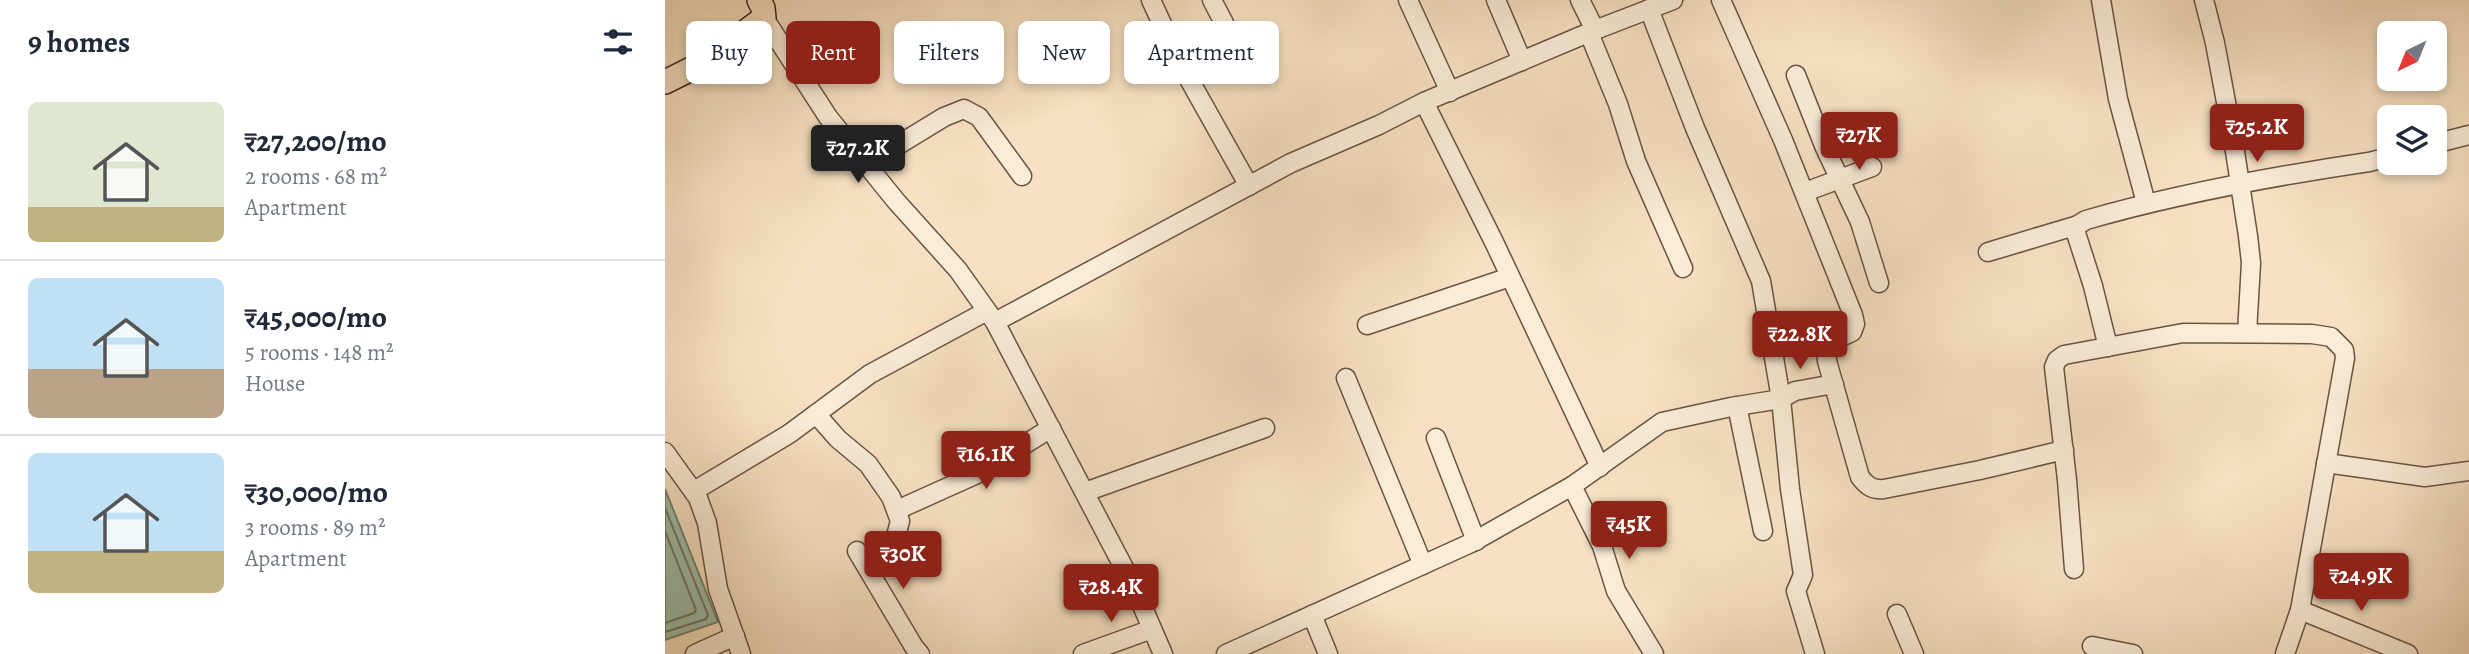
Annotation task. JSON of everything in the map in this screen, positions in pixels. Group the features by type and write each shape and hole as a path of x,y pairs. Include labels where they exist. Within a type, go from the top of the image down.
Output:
{"main road":[{"path":"665,82 703,63 761,9"}],"street":[{"path":"1151,0 1161,21"},
{"path":"1212,0 1223,21"},
{"path":"1408,0 1450,92"},
{"path":"1496,0 1522,61"},
{"path":"1580,0 1636,161 1683,268"},
{"path":"694,491 789,434 870,374 991,316 1291,163 1379,125 1424,102 1673,0"},
{"path":"1721,0 1805,192 1855,324 1853,332 1830,342 1826,350 1860,477 1867,486 1875,490 1980,470 2064,450"},
{"path":"2101,0 2118,99 2145,203"},
{"path":"2204,0 2215,43 2240,182 2251,263 2247,333"},
{"path":"761,9 828,117 958,270 991,316 1134,587 1163,654"},
{"path":"1649,9 1695,128 1756,265 1765,296 1804,575 1796,591 1815,654"},
{"path":"1796,75 1825,148 1869,244 1879,283"},
{"path":"1192,84 1249,186"},
{"path":"1424,102 1600,467"},
{"path":"867,164 944,117 964,108 979,117 1022,176"},
{"path":"2447,141 2469,135"},
{"path":"1988,252 2145,203 2240,182 2377,160"},
{"path":"1805,192 1872,167"},
{"path":"2078,225 2075,230 2076,240 2093,286 2108,347"},
{"path":"1367,325 1510,277"},
{"path":"2074,569 2054,367 2057,360 2064,355 2183,333 2312,334 2331,337 2344,350 2300,610 2285,654"},
{"path":"1346,378 1423,565"},
{"path":"1226,654 1476,541 1572,486 1662,422 1781,399 1795,391 1834,384"},
{"path":"1737,406 1763,531"},
{"path":"816,414 838,439 868,464 891,496 900,521 896,536"},
{"path":"897,510 977,474 1051,428"},
{"path":"1085,492 1265,428"},
{"path":"1436,438 1476,541"},
{"path":"665,452 694,491 707,523 718,589 741,654"},
{"path":"2326,463 2424,477 2469,471"},
{"path":"1572,486 1602,546 1616,591 1654,654"},
{"path":"857,551 912,652"},
{"path":"2300,610 2408,654"},
{"path":"1896,614 1914,654"},
{"path":"1312,615 1328,654"},
{"path":"1083,654 1152,629"},
{"path":"695,654 735,636"},
{"path":"2092,646 2133,654"}],"water":[{"path":"665,489 718,622 665,640"}]}
